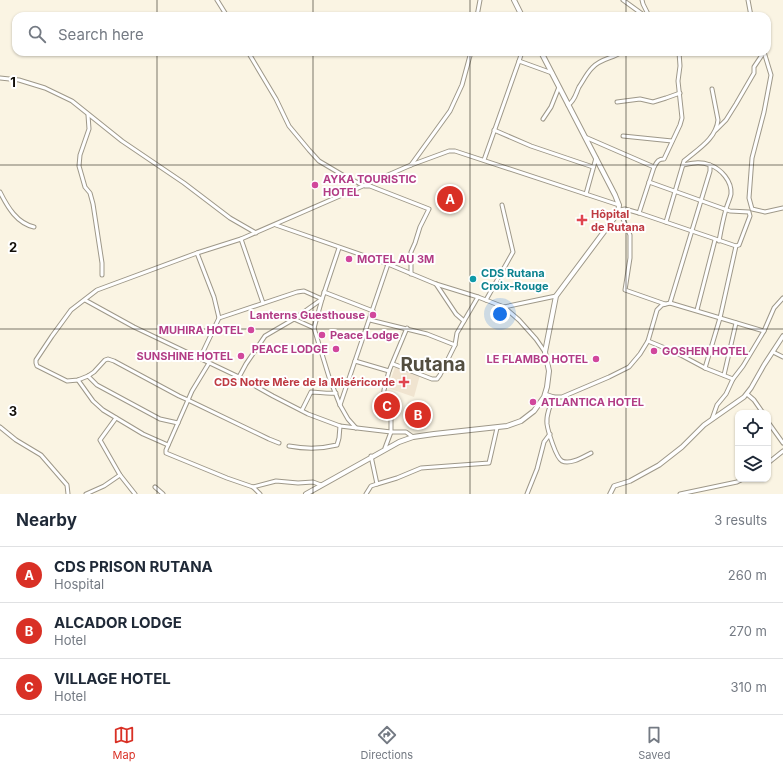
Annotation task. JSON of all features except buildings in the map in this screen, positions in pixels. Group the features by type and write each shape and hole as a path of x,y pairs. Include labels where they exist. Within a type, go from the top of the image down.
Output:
{"main road":[{"path":"514,0 520,12"},
{"path":"306,494 385,448 413,437 497,428 515,424 528,417 540,405 545,394 549,378 549,370 545,352 556,296 618,213 619,208 596,158 543,56"}],"street":[{"path":"217,0 225,12"},
{"path":"478,12 480,0"},
{"path":"623,0 640,12"},
{"path":"642,0 647,12"},
{"path":"748,0 750,12"},
{"path":"250,56 276,99 289,126 319,161 365,186 370,186 429,209 420,227 411,252 412,274"},
{"path":"412,164 450,111 462,85 470,56"},
{"path":"484,160 521,56"},
{"path":"568,105 571,103 579,87 592,69 604,60 613,56"},
{"path":"640,213 654,167 657,161 664,159 682,118 678,81 680,66 679,56"},
{"path":"715,131 726,120 736,104 754,74 754,67 761,56"},
{"path":"765,56 771,74 764,112 752,158 749,198 752,209 764,212 783,208"},
{"path":"519,61 552,73"},
{"path":"0,78 19,80 45,88 72,101 122,141 147,156 154,163 184,183 230,218 256,233"},
{"path":"543,119 551,107 559,87"},
{"path":"666,222 684,161 711,138 715,131 718,120 712,89"},
{"path":"617,102 640,99 653,102 680,92"},
{"path":"88,115 88,133 80,155 79,166 85,186 90,193 93,204 102,263 102,275"},
{"path":"494,130 531,146 593,167"},
{"path":"623,136 672,142"},
{"path":"585,137 654,167"},
{"path":"279,443 235,424 108,359 88,376 67,382 37,366 36,364 52,336 71,310 97,290 241,239 365,186 412,164 449,151 455,151 484,160 586,194 619,208 640,213 736,246"},
{"path":"586,194 596,158"},
{"path":"683,165 705,162 723,173 730,188 731,194 719,241"},
{"path":"670,303 702,200 710,171 710,165"},
{"path":"649,182 726,210 749,212 750,216 739,245 736,246 720,318 706,368"},
{"path":"0,192 12,214 19,218 23,223 34,227"},
{"path":"486,300 513,252 502,205"},
{"path":"619,208 630,234 630,258 625,290 665,304"},
{"path":"276,225 388,264 436,284 504,307 519,320 536,339 545,352"},
{"path":"241,239 264,304"},
{"path":"697,310 715,240"},
{"path":"339,248 314,328 340,405 348,419 356,428"},
{"path":"198,253 220,318 200,358"},
{"path":"340,405 388,264"},
{"path":"436,284 456,314 464,320"},
{"path":"220,318 297,292 304,291 322,299"},
{"path":"324,292 373,311"},
{"path":"504,307 556,296"},
{"path":"392,364 432,379 437,378 455,345 457,333 478,297"},
{"path":"711,421 717,406 726,394 733,379 743,366 764,331 774,308 783,298"},
{"path":"239,377 265,336 294,319 322,299"},
{"path":"85,300 134,327 239,377 302,410 340,426 391,432 406,432 413,437"},
{"path":"545,394 554,397 562,397 609,377 628,367 640,354 648,341 657,310 665,304 670,303 697,310 764,331"},
{"path":"294,319 314,328"},
{"path":"370,320 407,328 455,345"},
{"path":"724,375 736,323"},
{"path":"385,448 391,432 391,420 382,402 384,390 389,371 407,328"},
{"path":"610,494 614,486 630,481 663,462 704,425 747,394 783,336"},
{"path":"648,341 733,379"},
{"path":"773,352 783,357"},
{"path":"356,361 389,371"},
{"path":"209,363 188,400 166,453 253,487 260,494"},
{"path":"88,376 97,384 160,419 178,423"},
{"path":"78,380 93,401 103,410 143,434 168,446"},
{"path":"302,410 311,392 328,394 336,393"},
{"path":"747,394 754,400 761,410"},
{"path":"554,397 548,409 547,424 558,458 563,462 571,462 591,453"},
{"path":"116,418 100,440 120,475 135,494"},
{"path":"289,446 327,448 337,445 340,426"},
{"path":"771,426 783,443"},
{"path":"0,427 16,440 41,455 67,485 68,494"},
{"path":"366,494 371,486 397,478 421,468 489,462 497,428"},
{"path":"527,494 537,469 544,442 550,434"},
{"path":"771,461 783,451"},
{"path":"371,456 377,484"},
{"path":"86,494 104,486 120,475"},
{"path":"253,487 276,481 298,483 313,482 321,485"},
{"path":"680,494 737,482"},
{"path":"155,487 163,494"}],"shaded area":[{"name":"CDS Notre Mère de la Miséricorde","path":"395,367 420,375 414,397 388,388"}],"place":[{"name":"AYKA TOURISTIC HOTEL","path":"315,185"},
{"name":"CDS PRISON RUTANA","path":"450,199"},
{"name":"Hôpital de Rutana","path":"582,220"},
{"name":"MOTEL AU 3M","path":"349,259"},
{"name":"CDS Rutana Croix-Rouge","path":"473,279"},
{"name":"Lanterns Guesthouse","path":"373,315"},
{"name":"MUHIRA HOTEL","path":"251,330"},
{"name":"Peace Lodge","path":"322,335"},
{"name":"PEACE LODGE","path":"336,349"},
{"name":"GOSHEN HOTEL","path":"654,351"},
{"name":"SUNSHINE HOTEL","path":"241,356"},
{"name":"LE FLAMBO HOTEL","path":"596,359"},
{"name":"CDS Notre Mère de la Miséricorde","path":"404,382"},
{"name":"ATLANTICA HOTEL","path":"533,402"},
{"name":"VILLAGE HOTEL","path":"387,406"},
{"name":"ALCADOR LODGE","path":"418,415"}],"district":[{"name":"Rutana","path":"433,364"}]}
